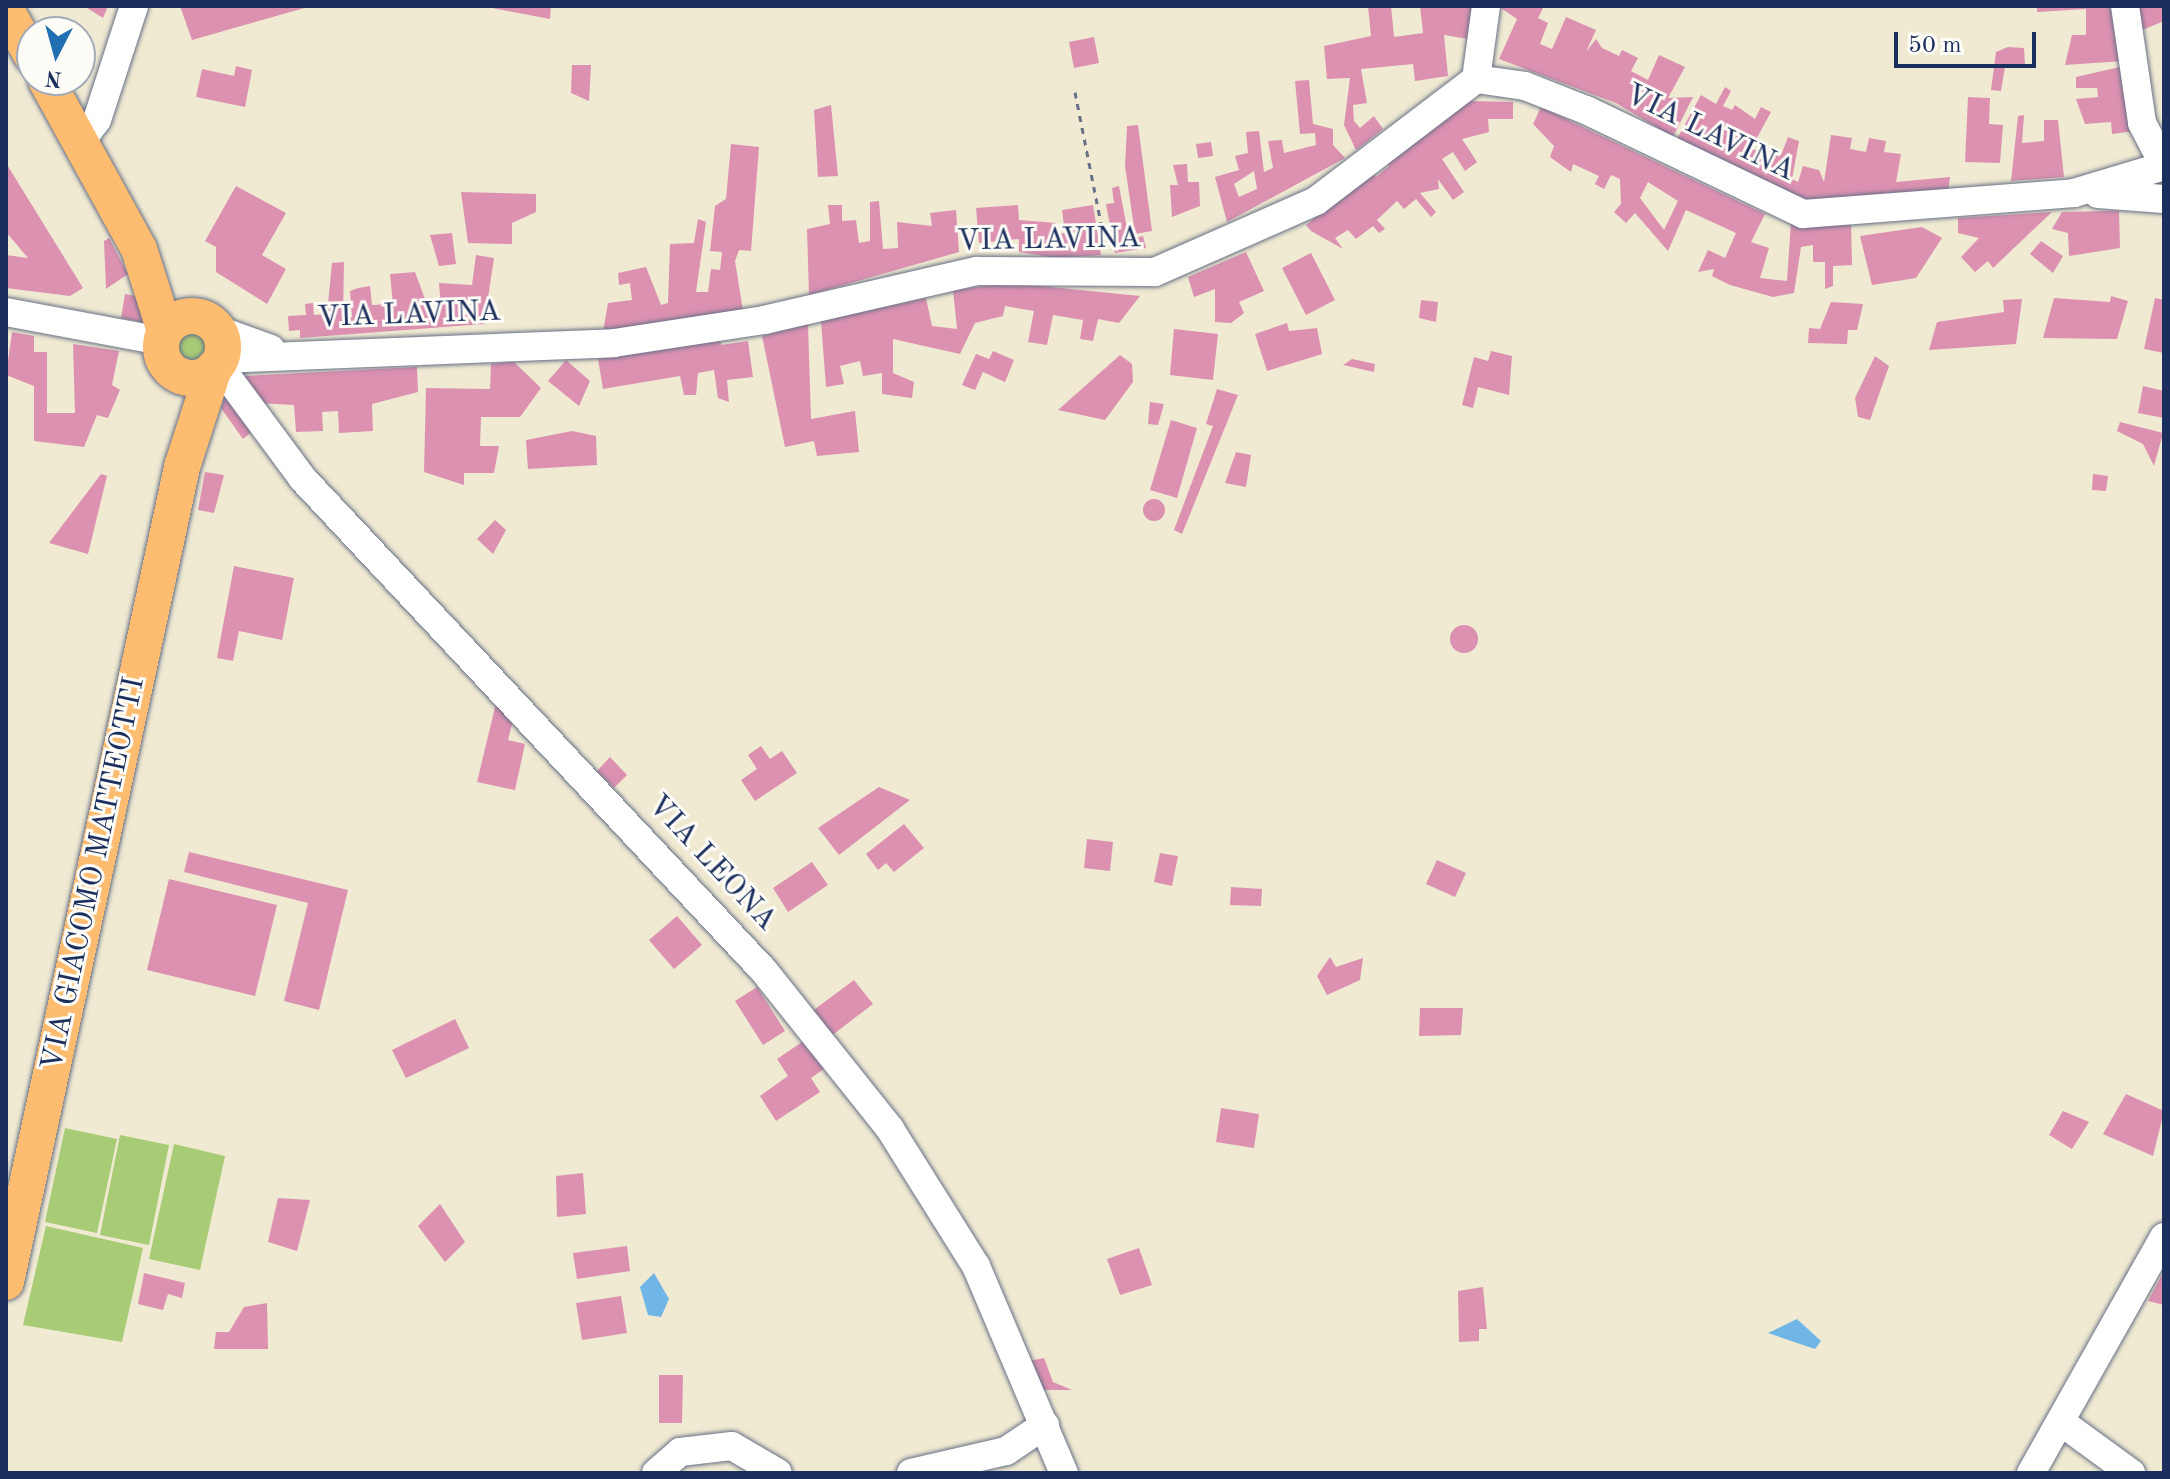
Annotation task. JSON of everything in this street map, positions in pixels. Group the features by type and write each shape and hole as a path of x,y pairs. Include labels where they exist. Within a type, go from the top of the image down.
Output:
{"main road":[{"path":"6,10 16,28"},
{"path":"55,96 195,347"},
{"name":"VIA GIACOMO MATTEOTTI","path":"6,1282 182,467 185,411 195,347"}],"street":[{"path":"81,141 97,120 134,6"},
{"path":"1476,79 1486,6"},
{"name":"VIA LAVINA","path":"2074,193 2164,166 2142,123 2125,6"},
{"name":"VIA LAVINA","path":"195,347 283,353 614,343 764,320 977,271 1155,272 1316,201 1476,79 1525,86 1586,110 1803,214 2074,193 2164,199"},
{"path":"6,312 195,347"},
{"name":"VIA LEONA","path":"195,347 303,479 764,971 890,1129 976,1266 1064,1473"},
{"path":"2031,1473 2164,1237"},
{"path":"2061,1422 2131,1473"},
{"path":"911,1473 957,1468 1006,1451 1045,1425"},
{"path":"656,1473 680,1452 732,1446 778,1473"}],"path":[{"path":"1075,92 1103,234"}],"green space":[{"path":"193,332 204,336 208,347 204,358 193,362 182,358 178,347 182,336"},
{"path":"65,1128 117,1139 97,1233 45,1222"},
{"path":"120,1135 169,1145 149,1245 100,1235"},
{"path":"174,1144 225,1156 200,1270 149,1259"},
{"path":"46,1226 143,1248 122,1342 23,1325"}],"water":[{"path":"654,1273 669,1299 661,1317 648,1315 640,1287"},
{"path":"1797,1319 1821,1341 1815,1349 1768,1333"}],"building":[{"path":"84,6 108,6 103,18"},
{"path":"180,6 308,6 308,7 192,40"},
{"path":"551,6 550,19 487,7"},
{"path":"1368,6 1391,6 1394,37 1423,33 1420,6 1474,6 1468,39 1444,35 1448,76 1415,81 1413,64 1361,69 1367,103 1353,105 1354,121 1360,128 1374,116 1383,129 1356,150 1344,125 1350,78 1327,79 1324,46 1371,36"},
{"path":"1498,6 1544,6 1538,18 1548,23 1540,44 1552,49 1566,17 1596,30 1586,52 1596,39 1602,48 1619,56 1622,50 1638,58 1631,71 1648,80 1659,55 1685,67 1668,98 1693,97 1673,137 1616,103 1499,59 1517,19"},
{"path":"2037,6 2114,6 2124,61 2065,65 2072,35 2086,35 2086,9 2037,12"},
{"path":"2135,6 2164,6 2164,21 2140,31"},
{"path":"1094,37 1099,63 1074,68 1069,42"},
{"path":"2008,47 2024,48 2025,66 2005,67 2001,91 1991,90 1996,52"},
{"path":"572,65 591,65 589,101 571,93"},
{"path":"236,66 252,70 245,107 196,97 202,69 234,76"},
{"path":"2124,66 2135,131 2112,134 2111,122 2085,124 2076,99 2098,97 2097,88 2076,88 2076,77"},
{"path":"1309,80 1313,124 1333,129 1333,145 1345,158 1227,222 1215,177 1239,170 1235,156 1248,153 1246,132 1259,131 1264,172 1273,168 1268,141 1282,140 1284,153 1316,145 1315,133 1300,134 1295,81","holes":["1254,171 1257,189 1239,197 1234,184"]},
{"path":"1725,87 1731,91 1723,106 1732,110 1735,105 1755,119 1761,107 1771,112 1751,149 1781,155 1788,137 1799,141 1792,179 1798,182 1803,166 1819,170 1824,182 1831,135 1852,138 1850,149 1866,152 1869,138 1886,141 1884,152 1901,154 1896,182 1950,177 1948,195 1805,205 1677,139 1701,95 1716,104"},
{"path":"1968,97 1990,98 1989,124 2003,125 2000,163 1965,162"},
{"path":"1470,101 1513,102 1513,119 1488,119 1489,132 1462,139 1477,162 1465,171 1453,152 1442,159 1464,192 1453,200 1438,179 1439,189 1420,193 1436,212 1431,217 1416,199 1404,209 1397,201 1377,220 1385,229 1379,233 1373,226 1356,239 1348,230 1335,238 1343,249 1306,225 1371,172 1376,177 1389,166 1385,161 1434,121"},
{"path":"831,105 838,176 818,177 814,110"},
{"path":"1541,107 1765,214 1751,242 1769,248 1760,278 1787,281 1791,221 1851,224 1852,265 1833,266 1833,286 1825,289 1825,262 1813,262 1813,245 1801,247 1794,293 1773,297 1730,285 1712,276 1714,269 1698,272 1708,250 1725,258 1736,233 1686,210 1668,251 1635,213 1626,223 1614,212 1621,204 1620,179 1611,175 1604,189 1595,184 1599,176 1573,164 1571,172 1550,157 1554,146 1533,124","holes":["1648,182 1678,201 1664,230 1640,198"]},
{"path":"2024,115 2022,143 2044,141 2044,120 2058,120 2064,177 2011,181 2018,116"},
{"path":"1138,125 1152,231 1135,234 1125,166 1127,126"},
{"path":"1211,142 1213,156 1198,158 1196,144"},
{"path":"731,144 759,147 751,251 739,250 735,261 743,311 603,332 608,303 632,300 630,283 619,285 618,273 646,267 661,305 668,303 670,244 694,243 698,219 706,222 696,292 708,292 711,269 720,270 722,252 710,251 715,206 726,199"},
{"path":"6,163 83,288 70,296 6,288 6,255 28,258 6,232"},
{"path":"1187,164 1188,182 1199,182 1200,206 1172,217 1170,185 1178,185 1173,165"},
{"path":"236,186 286,213 262,255 286,269 267,304 216,272 216,247 205,241"},
{"path":"1119,186 1129,239 1143,236 1146,248 1115,253 1106,204 1114,203 1112,188"},
{"path":"461,192 536,194 536,212 512,223 512,244 468,243"},
{"path":"879,201 883,249 898,248 897,222 932,226 930,213 956,210 959,252 809,295 807,229 830,224 828,205 842,205 842,221 856,220 859,243 870,241 870,202"},
{"path":"1018,205 1019,220 1056,223 1056,234 1065,233 1062,210 1093,205 1101,255 1056,258 1019,252 1019,239 979,243 976,208"},
{"path":"2119,211 2120,248 2069,256 2068,233 2052,229 2062,212"},
{"path":"2052,212 1993,268 1988,261 1975,272 1961,257 1979,238 1958,233 1958,218"},
{"path":"1922,227 1942,238 1916,278 1872,285 1860,236"},
{"path":"452,233 456,264 439,266 430,235"},
{"path":"109,238 128,274 106,289 104,241"},
{"path":"2041,241 2063,256 2053,273 2030,254"},
{"path":"1246,252 1264,291 1239,302 1244,313 1231,323 1215,322 1215,289 1194,297 1188,277"},
{"path":"1311,253 1335,300 1306,315 1282,268"},
{"path":"476,255 494,258 484,324 300,338 300,330 289,331 288,316 306,315 305,304 313,303 314,315 327,314 332,263 344,262 343,317 352,317 350,291 358,288 370,286 372,305 393,304 390,274 415,272 429,310 441,309 439,283 472,285"},
{"path":"1010,283 1140,296 1119,323 1098,319 1093,341 1080,339 1083,320 1053,315 1047,345 1028,342 1034,311 1005,306 1003,316 975,323 960,354 893,339 893,373 914,382 912,398 882,394 882,373 863,376 860,361 840,366 844,384 826,387 821,321 926,298 932,326 957,329 953,290"},
{"path":"125,294 146,298 142,322 121,318"},
{"path":"2111,296 2128,301 2117,339 2043,338 2054,298 2110,302"},
{"path":"2155,298 2164,300 2164,353 2144,349"},
{"path":"2022,299 2016,344 1929,350 1937,322 2004,312 2003,300"},
{"path":"1421,300 1438,302 1436,322 1419,318"},
{"path":"1831,302 1863,304 1857,330 1848,330 1847,344 1808,343 1809,328 1820,329"},
{"path":"1287,323 1289,331 1317,328 1322,354 1267,371 1255,334"},
{"path":"808,324 811,419 855,411 859,452 817,456 814,441 785,447 762,336"},
{"path":"1174,329 1218,334 1213,380 1170,375"},
{"path":"12,332 34,336 34,352 47,352 47,413 75,413 73,344 119,351 112,385 120,390 108,418 97,415 84,447 34,441 34,386 6,375"},
{"path":"720,338 721,345 748,341 753,377 727,380 729,402 718,398 714,370 698,373 696,395 684,395 680,376 603,389 598,359"},
{"path":"993,351 1014,360 1005,382 983,372 975,390 962,385 976,354 989,359"},
{"path":"1491,351 1512,356 1509,395 1478,387 1473,408 1462,405 1474,357 1488,361"},
{"path":"1120,355 1132,364 1133,382 1105,420 1058,410"},
{"path":"1875,356 1889,366 1870,420 1858,417 1855,398"},
{"path":"1352,359 1375,364 1374,372 1343,365"},
{"path":"566,360 590,381 579,406 548,381"},
{"path":"514,362 541,388 520,417 481,417 480,446 499,446 494,473 464,473 464,485 424,472 426,388 490,389 491,364"},
{"path":"417,367 418,392 372,404 373,431 339,433 338,411 322,412 323,431 296,432 294,405 257,403 244,376"},
{"path":"2143,386 2164,391 2164,418 2138,413"},
{"path":"1217,389 1238,395 1182,534 1174,530 1213,426 1206,424"},
{"path":"227,393 254,430 243,439 221,408"},
{"path":"1150,402 1164,404 1158,425 1148,424"},
{"path":"1171,420 1197,428 1177,498 1150,490"},
{"path":"2120,422 2163,433 2154,466 2143,444 2117,431"},
{"path":"572,431 596,436 597,465 528,469 526,440"},
{"path":"1236,452 1251,455 1246,487 1225,483"},
{"path":"205,472 224,475 214,513 198,510"},
{"path":"101,474 107,476 88,554 49,543"},
{"path":"2093,474 2108,476 2106,491 2092,490"},
{"path":"1154,499 1162,502 1165,510 1162,518 1154,521 1146,518 1143,510 1146,502"},
{"path":"495,520 506,530 493,554 477,539"},
{"path":"234,566 294,578 282,640 239,631 233,661 217,658"},
{"path":"1464,625 1474,629 1478,639 1474,649 1464,653 1454,649 1450,639 1454,629"},
{"path":"497,699 514,716 508,740 525,744 515,790 477,782"},
{"path":"761,746 770,759 782,751 797,773 755,801 741,780 757,769 748,755"},
{"path":"610,757 627,775 614,788 597,771"},
{"path":"879,787 910,800 839,855 818,828"},
{"path":"904,824 924,848 894,872 886,863 878,870 866,854"},
{"path":"1087,839 1113,842 1110,871 1084,868"},
{"path":"189,852 348,890 319,1010 284,1001 308,903 184,872"},
{"path":"1160,853 1178,856 1172,886 1154,882"},
{"path":"1437,860 1466,873 1455,897 1426,884"},
{"path":"812,862 828,885 788,912 773,888"},
{"path":"169,879 277,905 255,996 147,970"},
{"path":"1231,887 1262,889 1261,906 1230,905"},
{"path":"677,916 702,945 674,969 649,940"},
{"path":"1330,957 1336,967 1363,958 1360,980 1327,995 1317,976"},
{"path":"854,980 873,1004 826,1040 807,1015"},
{"path":"757,987 785,1031 763,1045 735,1001"},
{"path":"1420,1008 1463,1008 1461,1035 1419,1036"},
{"path":"455,1019 469,1048 406,1078 392,1050"},
{"path":"802,1042 824,1069 811,1078 820,1092 776,1121 760,1096 788,1076 777,1059"},
{"path":"2126,1094 2164,1111 2153,1156 2103,1134"},
{"path":"1221,1108 1259,1114 1254,1148 1216,1142"},
{"path":"2063,1111 2089,1122 2072,1149 2049,1135"},
{"path":"583,1173 586,1214 557,1217 556,1176"},
{"path":"278,1198 310,1200 297,1251 268,1242"},
{"path":"440,1204 465,1242 445,1262 418,1226"},
{"path":"627,1246 630,1271 577,1279 573,1253"},
{"path":"1139,1248 1152,1285 1120,1295 1107,1259"},
{"path":"2164,1271 2164,1305 2148,1301"},
{"path":"144,1273 185,1283 182,1298 168,1294 163,1310 138,1304"},
{"path":"1483,1287 1487,1329 1479,1329 1479,1341 1459,1342 1458,1291"},
{"path":"621,1296 627,1333 582,1340 576,1303"},
{"path":"267,1303 268,1349 214,1349 216,1332 229,1332 244,1307"},
{"path":"1044,1358 1053,1382 1072,1390 1043,1390 1029,1361"},
{"path":"659,1375 683,1375 682,1423 659,1423"}]}
